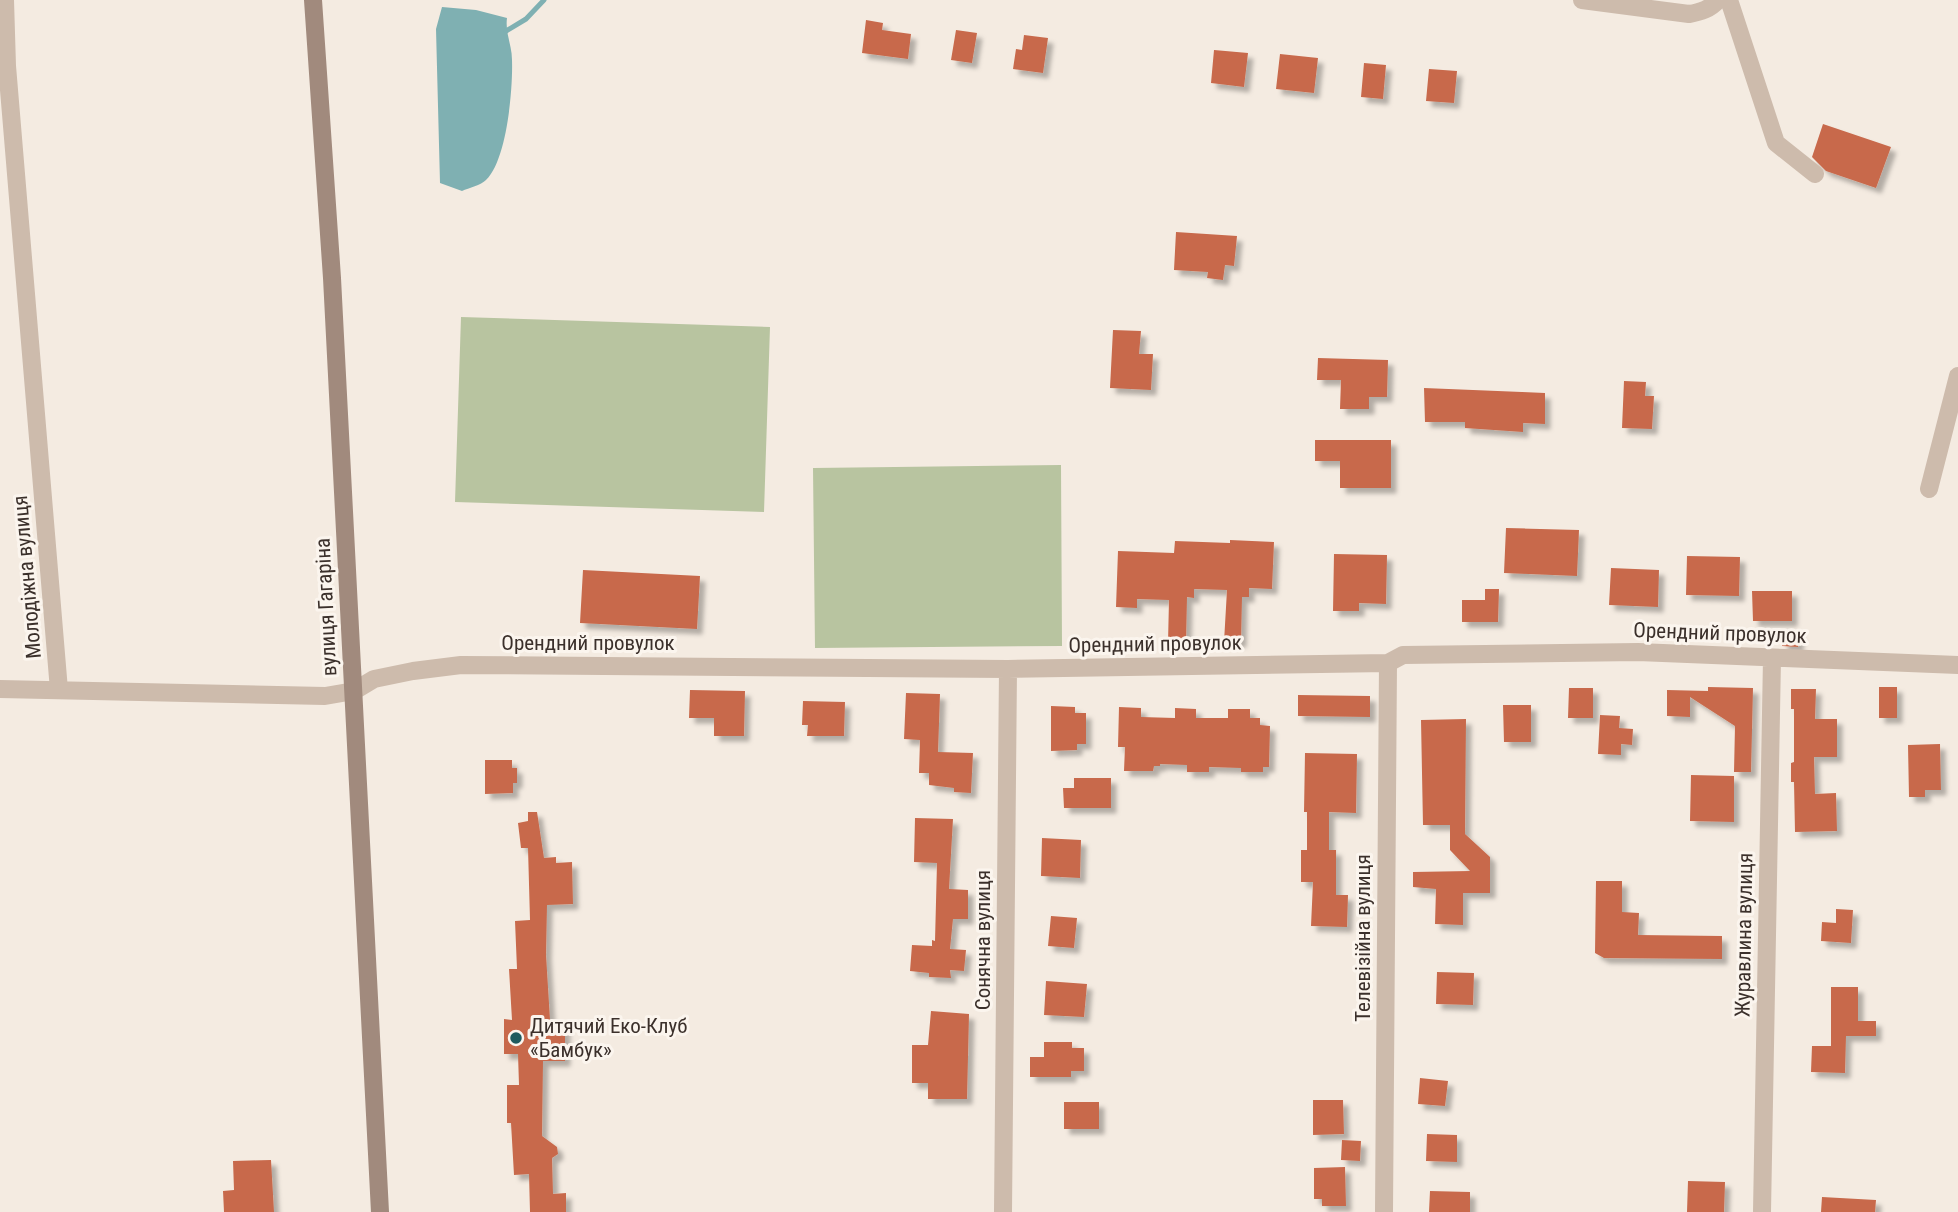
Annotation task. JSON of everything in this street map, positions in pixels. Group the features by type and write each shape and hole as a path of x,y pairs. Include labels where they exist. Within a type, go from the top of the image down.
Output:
{"street":[{"name":"Молодіжна вулиця","path":"5,0 7,66 59,690"},
{"name":"вулиця Гагаріна","path":"313,0 332,278 380,1212"},
{"path":"1582,0 1689,14 1712,7 1718,0"},
{"path":"1729,0 1776,144 1815,174"},
{"path":"1929,489 1958,376"},
{"name":"Орендний провулок","path":"354,691 374,679 461,665 1008,669 1388,663 1403,654 1637,652 1958,665"},
{"name":"Журавлина вулиця","path":"1762,1212 1772,658"},
{"name":"Телевізійна вулиця","path":"1384,1212 1388,663"},
{"name":"Сонячна вулиця","path":"1003,1212 1008,669"},
{"name":"Молодіжна вулиця","path":"0,689 325,696 354,691"}],"green space":[{"path":"461,317 770,327 764,512 455,502"},
{"path":"1061,465 1062,646 815,648 813,468"}],"water":[{"path":"442,7 476,10 507,18 512,55 510,105 499,157 486,180 462,191 440,183 436,29"}],"building":[{"path":"866,20 883,23 882,30 911,34 908,59 862,53"},
{"path":"956,30 977,33 972,63 951,60"},
{"path":"1024,35 1048,38 1043,73 1013,69 1016,49 1022,50"},
{"path":"1214,50 1248,53 1244,87 1211,83"},
{"path":"1280,54 1318,58 1314,93 1276,89"},
{"path":"1364,63 1386,65 1383,99 1361,97"},
{"path":"1429,69 1457,71 1454,103 1426,101"},
{"path":"1823,124 1891,147 1876,188 1826,171 1812,157"},
{"path":"1176,232 1237,236 1234,266 1225,265 1223,280 1207,278 1208,272 1174,270"},
{"path":"1113,330 1141,331 1139,354 1153,354 1151,390 1110,388"},
{"path":"1318,358 1388,360 1387,397 1369,397 1369,409 1340,409 1341,380 1317,380"},
{"path":"1624,381 1646,382 1645,396 1654,396 1652,429 1622,428"},
{"path":"1424,388 1545,393 1545,424 1523,423 1523,432 1465,428 1465,422 1425,422"},
{"path":"1315,440 1391,440 1391,488 1340,488 1340,461 1315,461"},
{"path":"1506,528 1579,530 1577,576 1504,573"},
{"path":"1230,540 1274,542 1272,589 1249,588 1249,597 1242,597 1241,642 1224,642 1227,590 1194,589 1194,598 1187,597 1186,642 1168,643 1169,600 1137,599 1137,608 1116,607 1118,551 1174,553 1175,541 1230,543"},
{"path":"1334,554 1387,555 1386,604 1359,603 1359,611 1333,611"},
{"path":"1687,556 1740,557 1739,596 1686,595"},
{"path":"1611,568 1659,570 1658,607 1609,605"},
{"path":"583,570 700,576 697,629 580,623"},
{"path":"1485,589 1499,589 1498,622 1462,622 1462,600 1485,600"},
{"path":"1752,591 1792,591 1792,621 1753,621"},
{"path":"1783,631 1799,632 1798,647 1782,646"},
{"path":"1708,687 1753,688 1751,772 1734,772 1735,726 1690,697 1690,717 1667,716 1667,690 1708,691"},
{"path":"1879,687 1897,687 1897,718 1879,718"},
{"path":"1569,688 1593,688 1593,718 1568,718"},
{"path":"1791,689 1816,689 1815,719 1837,719 1837,757 1814,757 1815,794 1836,793 1837,831 1795,832 1794,782 1791,782 1791,763 1794,762 1794,709 1791,709"},
{"path":"690,690 745,691 744,736 714,736 714,718 689,718"},
{"path":"906,693 940,694 938,752 973,753 971,793 954,792 954,788 929,785 929,773 919,773 920,740 904,739"},
{"path":"1298,695 1370,696 1370,717 1298,716"},
{"path":"803,701 845,702 844,736 807,736 808,725 802,725"},
{"path":"1503,705 1531,705 1531,742 1504,742"},
{"path":"1051,706 1075,707 1075,713 1086,713 1086,744 1077,744 1077,750 1051,751"},
{"path":"1119,707 1141,708 1141,717 1175,718 1175,708 1196,709 1196,718 1228,718 1228,709 1250,709 1250,718 1260,718 1260,725 1270,726 1269,767 1263,767 1263,772 1209,767 1209,772 1187,772 1187,765 1160,764 1154,766 1153,771 1124,771 1125,747 1118,747"},
{"path":"1600,715 1620,716 1619,728 1633,729 1632,745 1621,744 1621,755 1598,754"},
{"path":"1466,719 1465,834 1490,857 1490,893 1463,893 1463,925 1435,924 1436,889 1413,887 1413,872 1470,871 1450,850 1450,825 1423,825 1421,720"},
{"path":"1940,744 1941,790 1925,790 1925,797 1909,797 1908,745"},
{"path":"1305,753 1357,754 1356,813 1329,812 1329,850 1336,850 1336,895 1348,895 1347,927 1311,926 1313,882 1301,882 1301,850 1307,850 1307,812 1304,812"},
{"path":"485,760 512,760 512,768 517,768 517,783 513,783 513,793 485,794"},
{"path":"1691,775 1734,776 1734,822 1690,821"},
{"path":"1074,778 1111,778 1111,808 1064,808 1063,788 1074,788"},
{"path":"528,812 537,812 544,858 556,857 556,863 572,862 573,904 547,905 546,955 550,1020 565,1020 565,1061 543,1061 542,1136 557,1147 558,1154 552,1158 553,1194 566,1193 566,1212 530,1212 529,1174 514,1175 511,1123 507,1123 507,1085 519,1085 518,1054 504,1054 504,1019 512,1020 509,969 517,969 515,921 530,920 528,848 521,848 518,823 528,821"},
{"path":"915,818 953,819 949,889 968,890 968,919 953,919 950,949 966,950 964,971 950,970 951,978 929,977 929,973 910,971 912,945 932,946 932,940 935,941 937,863 914,862"},
{"path":"1042,838 1081,840 1080,878 1041,876"},
{"path":"1596,881 1622,881 1622,912 1639,913 1638,935 1722,936 1722,959 1604,958 1595,953"},
{"path":"1836,909 1853,910 1851,943 1821,941 1822,922 1836,923"},
{"path":"1051,916 1077,918 1074,948 1048,946"},
{"path":"1437,972 1474,973 1473,1005 1436,1004"},
{"path":"1046,981 1087,984 1084,1017 1044,1015"},
{"path":"1831,987 1858,987 1858,1021 1876,1021 1876,1036 1846,1036 1845,1073 1811,1072 1812,1046 1831,1046"},
{"path":"931,1011 969,1014 967,1099 928,1099 928,1083 912,1083 912,1045 928,1045"},
{"path":"1044,1042 1072,1042 1072,1048 1084,1048 1084,1071 1071,1071 1071,1077 1030,1077 1030,1057 1044,1057"},
{"path":"1420,1078 1448,1081 1445,1106 1418,1104"},
{"path":"1313,1100 1343,1100 1344,1134 1313,1135"},
{"path":"1064,1102 1099,1102 1099,1129 1064,1129"},
{"path":"1427,1134 1457,1135 1457,1162 1426,1161"},
{"path":"1342,1140 1361,1141 1360,1161 1341,1160"},
{"path":"271,1160 274,1212 224,1212 223,1191 234,1190 233,1161"},
{"path":"1345,1167 1346,1206 1322,1206 1322,1199 1314,1199 1314,1168"},
{"path":"1688,1181 1725,1182 1724,1212 1687,1212"},
{"path":"1430,1191 1470,1192 1470,1212 1429,1212"},
{"path":"1822,1197 1876,1200 1875,1212 1821,1212"}],"waterway":[{"path":"506,31 526,19 544,0"}],"place":[{"name":"Дитячий Еко-Клуб «Бамбук»","path":"516,1038"}]}
